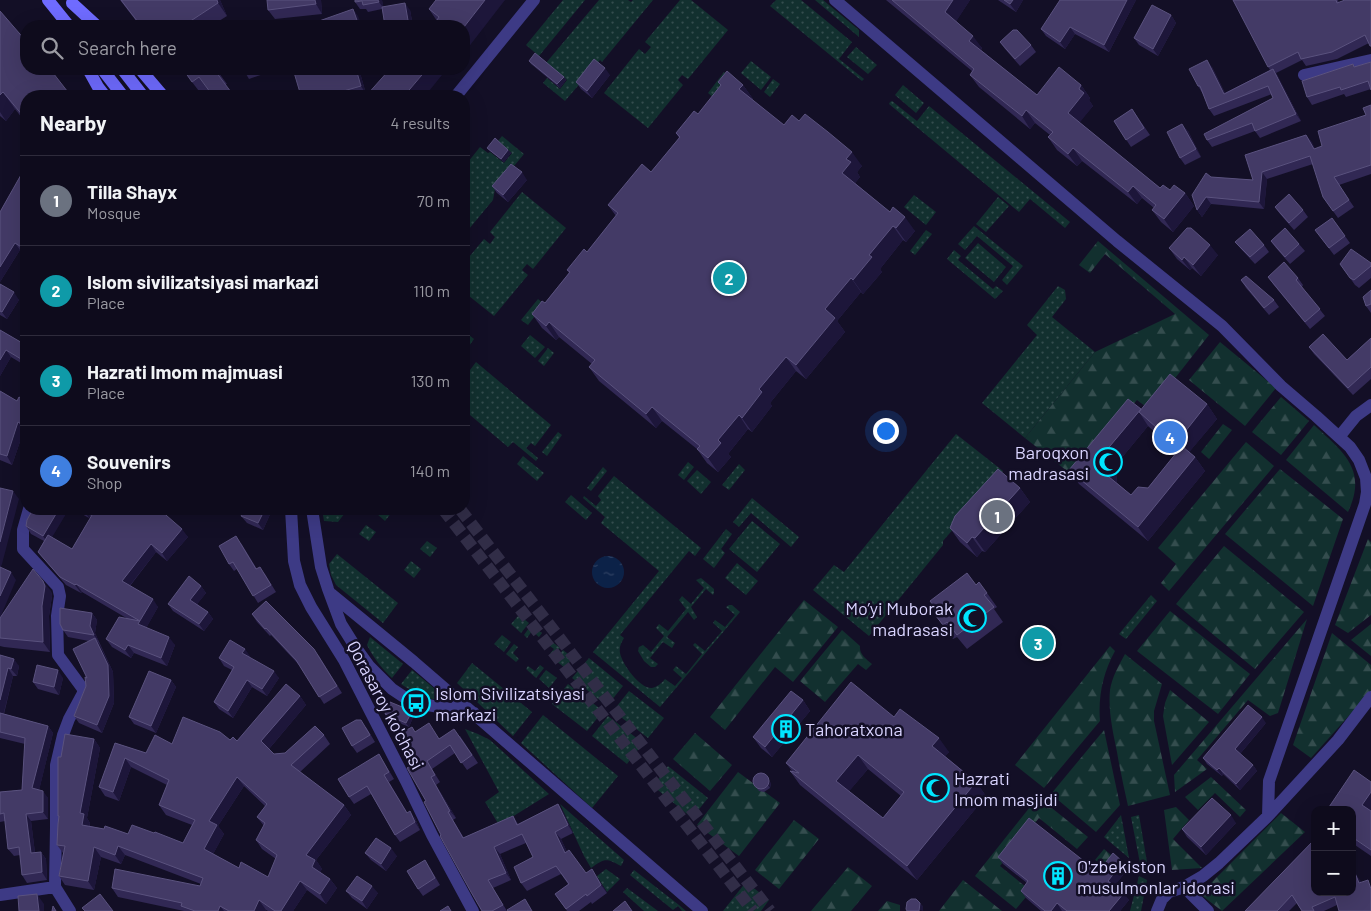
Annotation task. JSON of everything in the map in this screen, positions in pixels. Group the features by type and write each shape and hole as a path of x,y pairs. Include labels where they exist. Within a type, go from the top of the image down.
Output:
{"main road":[{"path":"71,1 85,20"},
{"path":"71,1 91,20"},
{"path":"52,5 61,20"},
{"path":"52,5 64,20"},
{"path":"91,75 100,90"},
{"path":"107,75 118,90"},
{"path":"127,75 138,90"},
{"path":"145,75 158,90"}],"street":[{"path":"461,90 534,0"},
{"path":"835,0 1117,241 1222,326 1281,386 1339,437 1357,456 1362,465 1368,478 1364,509 1269,781 1268,816"},
{"path":"1304,74 1371,60"},
{"path":"1339,437 1356,416 1371,405"},
{"path":"27,515 23,530 23,549 58,586 60,596 57,616 58,655 83,693 63,734 56,765 55,887 70,911"},
{"name":"Qorasaroy ko'chasi","path":"291,515 294,561 300,585 311,607 344,660 473,911"},
{"path":"313,515 321,566 341,624 369,666 392,688 416,703 474,714"},
{"path":"331,594 414,662 702,911"},
{"path":"1157,911 1162,899 1169,892 1184,887 1203,876 1268,816 1338,740 1371,697"},
{"path":"0,895 55,887"},
{"path":"1184,887 1208,911"}],"green space":[{"path":"563,0 585,0 539,56 526,45"},
{"path":"599,0 628,0 631,2 633,0 653,0 602,62 600,60 565,101 543,83 547,78 560,89 567,80 546,63"},
{"path":"680,0 691,0 728,30 688,79 682,75 678,80 683,85 648,128 604,93 639,49 645,54 651,47 645,42"},
{"path":"776,0 801,0 852,42 839,59 864,79 862,81 770,6"},
{"path":"815,0 823,0 859,30 859,37"},
{"path":"856,47 877,65 868,74 847,57"},
{"path":"751,61 771,77 761,90 741,73"},
{"path":"724,72 730,77 714,98 708,93"},
{"path":"773,79 780,84 770,97 764,92"},
{"path":"903,85 924,103 916,113 895,95"},
{"path":"892,101 917,121 929,106 1070,222 1065,228 1030,199 1019,212 889,104"},
{"path":"502,136 524,154 495,189 493,200 470,228 470,160 480,147 504,163 512,153 498,141"},
{"path":"522,192 566,228 533,269 527,264 522,270 528,275 494,316 470,297 470,256 484,239 490,244 495,237 490,232"},
{"path":"914,195 936,212 926,225 904,207"},
{"path":"998,197 1009,206 986,232 976,224"},
{"path":"974,226 1023,266 1007,285 1002,280 1013,266 977,236 965,250 958,244"},
{"path":"926,230 932,234 915,255 910,251"},
{"path":"1098,241 1209,335 1150,410 1137,400 1072,475 1025,438 1095,352 1175,314 1105,254 1090,273 1079,265"},
{"path":"978,243 1006,267 994,282 965,258"},
{"path":"954,250 961,256 958,260 993,289 996,286 1003,291 995,299 947,259"},
{"path":"1058,286 1065,290 1066,299 1052,317 1095,352 1025,438 982,403 1037,335 1027,325"},
{"path":"538,299 544,304 528,325 521,320"},
{"path":"530,335 545,347 535,358 521,346"},
{"path":"470,336 474,339 470,345"},
{"path":"1220,342 1276,388 1245,426 1189,380"},
{"path":"548,348 554,353 544,366 538,361"},
{"path":"476,362 551,425 535,446 531,443 526,448 538,458 536,461 513,442 508,447 470,415 470,370"},
{"path":"1281,397 1309,421 1281,455 1252,432"},
{"path":"1223,424 1232,430 1209,459 1201,452"},
{"path":"1314,425 1343,453 1354,473 1353,497 1348,512 1286,460"},
{"path":"558,432 562,435 547,456 542,452"},
{"path":"956,434 1003,471 943,541 943,545 869,636 813,590 834,565 844,572"},
{"path":"1246,442 1274,466 1169,591 1161,583 1176,564 1158,548"},
{"path":"523,456 544,473 537,481 517,464"},
{"path":"688,462 694,467 684,480 678,475"},
{"path":"739,464 745,470 729,490 722,485"},
{"path":"603,467 607,471 591,491 587,488"},
{"path":"1280,469 1343,519 1313,606 1225,534"},
{"path":"697,470 711,482 701,494 687,481"},
{"path":"614,476 701,548 695,556 689,551 620,635 624,638 620,645 621,658 632,675 647,687 656,687 665,679 675,686 682,678 673,670 676,666 686,674 702,654 693,645 695,643 705,651 722,631 713,623 715,620 725,627 735,615 726,607 732,605 740,612 660,707 593,652 659,571 601,523 605,517 583,498 584,496 596,506 601,500 598,496"},
{"path":"571,495 592,513 586,520 565,502"},
{"path":"752,498 799,537 791,547 751,513 739,527 733,522"},
{"path":"323,515 343,515 338,522 324,521"},
{"path":"378,515 390,515 385,521"},
{"path":"752,521 780,544 757,572 729,549"},
{"path":"366,525 376,532 369,541 359,534"},
{"path":"726,529 732,534 721,549 725,553 714,568 703,559"},
{"path":"1368,539 1371,542 1371,615 1348,633 1335,625"},
{"path":"427,541 437,548 430,557 420,549"},
{"path":"1224,546 1304,612 1255,669 1176,604"},
{"path":"337,554 398,603 383,623 336,585 331,575 329,564"},
{"path":"411,561 421,569 414,578 404,570"},
{"path":"737,563 758,581 746,595 725,578"},
{"path":"701,578 714,589 713,595 706,589 691,607 697,617 694,620 688,612 667,637 675,643 672,648 663,642 650,658 658,664 655,667 651,667 644,661 638,651 639,647 643,645 651,652 664,636 656,628 659,624 668,631 686,609 679,600 682,596 691,604 704,588 696,580"},
{"path":"1151,595 1157,601 1126,639 1119,634"},
{"path":"804,600 838,627 793,682 775,667 725,730 710,717"},
{"path":"1170,611 1250,674 1218,714 1137,651"},
{"path":"519,615 529,623 521,633 511,624"},
{"path":"1307,619 1278,713 1270,716 1248,700 1197,760 1207,769 1175,792 1174,775"},
{"path":"1371,624 1371,656 1351,640"},
{"path":"531,625 542,633 539,637 532,631 527,638 524,635"},
{"path":"842,630 860,646 862,654 872,664 866,670 858,664 825,702 800,681"},
{"path":"1332,633 1371,665 1371,691 1311,758 1293,745"},
{"path":"502,635 511,642 504,652 494,644"},
{"path":"370,637 403,664 392,678 381,667 369,649 367,645"},
{"path":"550,640 560,648 552,658 549,655 554,649 547,644"},
{"path":"514,644 518,647 513,653 519,659 516,662 506,654"},
{"path":"1110,646 1115,651 1102,685 1100,721 1044,788 1015,765"},
{"path":"563,650 573,658 565,668 555,660"},
{"path":"1125,654 1162,684 1154,711 1154,721 1170,795 1128,806 1112,729 1110,706 1112,680"},
{"path":"589,658 623,686 607,706 572,678"},
{"path":"472,663 532,712 513,736 457,683"},
{"path":"540,665 544,668 536,678 526,669 528,666 535,671"},
{"path":"412,670 447,699 429,698 401,684"},
{"path":"546,670 557,678 549,688 539,679"},
{"path":"568,684 603,711 587,731 552,704"},
{"path":"1170,690 1209,722 1172,765 1163,716"},
{"path":"629,691 664,718 648,738 613,711"},
{"path":"543,715 618,776 592,808 521,743"},
{"path":"608,716 643,743 627,764 592,736"},
{"path":"465,729 490,740 549,794 499,825 485,802 499,792"},
{"path":"1104,730 1120,805 1096,832 1051,794"},
{"path":"695,733 732,765 710,791 673,759"},
{"path":"668,766 708,798 692,818 653,786"},
{"path":"738,772 780,803 739,856 697,825"},
{"path":"1211,777 1246,810 1240,817 1215,793 1198,810 1185,797"},
{"path":"1038,797 1088,837 1077,849 1039,818 1000,866 1031,891 1016,909 975,876"},
{"path":"560,804 624,860 621,866 606,860 599,862 591,868"},
{"path":"1176,807 1189,820 1173,839 1202,868 1172,870 1164,810"},
{"path":"1281,813 1305,832 1222,911 1200,894"},
{"path":"1121,815 1129,858 1104,837"},
{"path":"1139,815 1148,868 1140,863 1131,817"},
{"path":"794,820 819,839 779,889 755,870"},
{"path":"1104,849 1117,860 1108,870 1095,860"},
{"path":"848,867 872,886 851,911 811,911"},
{"path":"606,869 620,879 607,892 597,876"},
{"path":"634,870 686,911 682,911 678,906 673,910 630,875"},
{"path":"1139,876 1147,880 1141,911 1130,911"},
{"path":"963,880 1002,911 939,911"},
{"path":"746,882 769,900 761,911 723,911"},
{"path":"627,888 658,911 644,911 623,892"},
{"path":"887,901 900,905 900,911 878,911"}],"water":[{"path":"608,556 614,557 619,561 623,566 623,578 619,583 614,587 608,588 602,587 597,583 593,578 592,572 593,566 597,561 602,557"}],"building":[{"path":"121,0 217,0 218,3 192,20 136,20"},
{"path":"267,0 315,0 316,4 268,10"},
{"path":"355,0 378,0 379,2 363,5 362,1 355,2"},
{"path":"436,0 485,0 469,20 437,20 439,17 429,9"},
{"path":"892,0 953,0 945,12 973,36 969,41 1037,95 1059,67 1081,85 1079,89 1084,93 1068,113 1160,188 1163,185 1170,190 1174,185 1185,193 1164,219 1152,210 1156,205 1133,186 1128,192 1073,148 1068,154 1048,137 1053,132 1026,110 1022,116 970,75 974,69"},
{"path":"1004,0 1013,0 1010,4"},
{"path":"1060,0 1127,0 1104,45 1070,27 1060,42 1041,29"},
{"path":"1233,0 1336,0 1337,3 1345,0 1371,0 1371,46 1365,35 1332,52 1301,59 1298,52 1268,67"},
{"path":"405,3 408,20 384,20 382,7"},
{"path":"1152,5 1171,15 1153,49 1134,38"},
{"path":"353,9 357,20 322,20"},
{"path":"0,11 20,34 20,75 55,75 66,90 20,90 20,112 3,92 0,95"},
{"path":"1013,30 1017,30 1031,45 1015,59 1000,42"},
{"path":"535,53 564,77 557,84 529,61"},
{"path":"594,59 605,68 587,91 576,82"},
{"path":"1207,60 1224,94 1273,69 1296,114 1255,131 1252,123 1207,140 1204,134 1273,98 1268,86 1209,109 1200,86 1198,86 1189,69"},
{"path":"1371,62 1371,90 1368,81 1341,90 1340,87 1307,97 1302,81 1353,64 1354,67"},
{"path":"727,71 743,85 739,89 784,125 792,115 799,121 805,114 828,132 852,152 846,159 851,162 842,173 890,212 893,207 905,217 896,228 893,226 869,255 872,257 825,309 835,318 796,365 786,357 759,389 762,392 742,418 739,415 718,440 721,443 708,458 697,449 700,446 652,407 646,414 589,367 595,360 549,322 546,326 532,314 542,301 545,303 570,272 567,270 584,249 587,252 618,213 608,205 642,164 651,172 680,137 676,133 694,111 698,114 721,85 718,82"},
{"path":"187,75 218,75 230,90 209,90 199,77 192,82"},
{"path":"295,75 358,75 361,86 347,90 299,90"},
{"path":"385,75 422,75 409,90 371,90"},
{"path":"1371,105 1371,165 1334,177 1349,200 1333,211 1323,197 1310,156 1262,172 1259,202 1206,197 1197,210 1192,195 1206,173 1211,177 1253,180 1245,155 1306,135 1314,149 1322,146 1318,131 1366,115 1363,108"},
{"path":"1132,109 1144,128 1126,140 1114,121"},
{"path":"1182,124 1196,149 1180,158 1167,132"},
{"path":"495,138 508,150 501,159 487,148"},
{"path":"511,164 522,172 503,195 492,186"},
{"path":"20,177 20,246 15,243 0,267 0,212"},
{"path":"1289,194 1303,210 1289,223 1275,207"},
{"path":"1332,218 1345,236 1329,248 1315,230"},
{"path":"1187,228 1191,228 1210,245 1193,265 1184,257 1182,260 1169,248"},
{"path":"1285,228 1299,244 1285,257 1271,241"},
{"path":"1250,229 1264,245 1250,257 1235,242"},
{"path":"1351,249 1371,263 1371,266 1354,280 1350,278 1340,264"},
{"path":"1284,262 1320,309 1305,322 1268,277"},
{"path":"1246,276 1274,300 1264,308 1241,280"},
{"path":"0,284 14,292 2,312 0,311"},
{"path":"1371,290 1371,304 1366,306 1363,297"},
{"path":"0,330 20,342 20,358 6,350 0,360"},
{"path":"1323,334 1347,360 1371,338 1371,367 1348,388 1309,347"},
{"path":"1170,374 1207,404 1177,442 1195,457 1138,527 1069,470 1128,399 1141,409 1105,452 1107,467 1103,472 1131,495 1138,487 1148,488 1177,452 1175,444 1139,412"},
{"path":"0,391 17,401 20,398 20,423 18,422 7,456 0,454"},
{"path":"998,469 1020,488 975,538 972,537 967,543 950,528 955,516"},
{"path":"0,488 13,491 0,542"},
{"path":"30,515 55,515 43,536 26,526"},
{"path":"92,515 166,515 182,529 162,553 151,544 122,581 153,599 140,621 76,584 60,577 38,552 48,535 72,549"},
{"path":"242,515 262,515 258,523"},
{"path":"236,536 256,569 260,567 271,585 253,596 233,562 229,564 219,546"},
{"path":"0,567 11,572 0,596"},
{"path":"33,569 45,586 42,606 43,642 0,638 0,618"},
{"path":"967,573 976,585 979,582 987,593 984,595 994,607 957,635 947,622 943,625 936,616 939,613 930,601"},
{"path":"189,576 201,586 190,600 208,612 199,624 168,604"},
{"path":"266,601 314,649 337,686 319,697 296,660 252,614"},
{"path":"60,608 92,613 90,626 94,635 63,630 60,624"},
{"path":"119,617 140,621 138,624 169,637 161,658 128,645 125,650 106,639"},
{"path":"95,638 108,665 109,696 97,725 74,716 86,686 85,677 87,678 73,649"},
{"path":"230,640 245,649 242,653 274,671 262,689 247,680 228,711 214,702 234,667 219,658"},
{"path":"0,655 14,659 11,669 8,668 0,700"},
{"path":"37,665 58,670 54,687 33,682"},
{"path":"149,671 171,680 151,726 129,717"},
{"name":"Hazrati Imom masjidi","path":"851,682 894,717 900,709 939,738 932,746 976,782 907,866 790,771 799,773 786,763","holes":["858,755 904,792 883,818 836,781"]},
{"path":"286,684 300,696 261,741 274,754 285,753 315,726 324,735 291,765 344,805 306,855 315,860 312,867 330,879 320,894 300,881 281,911 275,911 259,900 254,911 229,911 220,906 218,911 195,911 181,906 182,903 112,888 115,869 200,886 203,878 118,846 115,855 94,847 88,881 59,876 65,846 57,845 59,816 58,757 61,757 65,734 94,739 80,813 84,814 82,825 104,829 105,826 128,834 132,825 183,843 195,820 159,805 169,780 125,758 113,792 99,787 115,743 146,753 155,735 172,744 183,717 220,732 230,740 233,737 237,741","holes":["237,777 267,804 257,817 265,823 256,840 277,855 268,877 241,862 239,868 204,849 217,825 209,821"]},
{"path":"791,691 803,700 765,747 753,737"},
{"path":"390,702 412,711 406,723 385,714"},
{"path":"1248,705 1262,717 1235,749 1253,765 1236,784 1219,768 1217,770 1203,758"},
{"path":"0,713 48,726 32,788 43,791 43,812 26,814 31,853 41,852 42,872 22,875 19,847 8,849 4,813 0,814 0,792 22,790 25,738 0,732"},
{"path":"356,720 361,720 370,735 352,746 342,728"},
{"path":"429,723 439,739 454,729 472,755 461,763 450,745 427,761 435,775 431,777 463,838 513,816 517,825 558,804 568,825 555,832 565,853 569,850 586,873 592,869 601,885 566,909 555,894 569,884 556,866 521,883 514,867 533,857 522,834 494,847 506,873 488,880 503,905 492,911 482,911 440,836 424,802 426,801 407,768 411,765 394,737 412,727 415,732"},
{"path":"379,754 389,772 384,775 407,813 410,811 415,822 395,835 367,786 349,797 338,779"},
{"path":"1354,770 1371,782 1371,792 1362,805 1371,811 1371,850 1356,840 1356,806 1330,806"},
{"path":"761,773 769,781 761,789 753,781"},
{"path":"1212,798 1231,815 1201,847 1182,829"},
{"name":"O'zbekiston musulmonlar idorasi","path":"1029,818 1098,872 1113,853 1123,862 1108,881 1124,893 1109,911 1067,911 1057,903 1051,911 1045,911 1021,891 1028,881 998,857"},
{"path":"376,838 391,848 381,864 365,853"},
{"path":"1311,843 1311,896 1356,896 1356,876 1359,883 1368,880 1371,889 1371,911 1339,911 1335,897 1312,907 1314,911 1302,911 1292,895 1277,911 1245,911"},
{"path":"425,860 435,878 418,889 407,871"},
{"path":"357,876 372,886 362,901 346,891"},
{"path":"37,894 39,911 19,911 18,896"},
{"path":"100,894 113,911 85,911 82,908"},
{"path":"525,899 532,911 507,910"},
{"path":"911,899 916,899 920,903 919,911 907,911 907,902"},
{"path":"625,901 632,911 613,911"},
{"path":"448,906 451,911 440,911"}],"tunnel":[{"path":"448,515 753,911"},
{"path":"465,515 770,911"}],"place":[{"name":"Islom sivilizatsiyasi markazi","path":"729,278"},
{"name":"Souvenirs","path":"1170,437"},
{"name":"Baroqxon madrasasi","path":"1108,462"},
{"name":"Tilla Shayx","path":"997,516"},
{"name":"Mo’yi Muborak madrasasi","path":"972,618"},
{"name":"Hazrati Imom majmuasi","path":"1038,643"},
{"name":"Islom Sivilizatsiyasi markazi","path":"416,703"},
{"name":"Tahoratxona","path":"786,729"},
{"name":"Hazrati Imom masjidi","path":"935,788"},
{"name":"O'zbekiston musulmonlar idorasi","path":"1058,876"}]}
